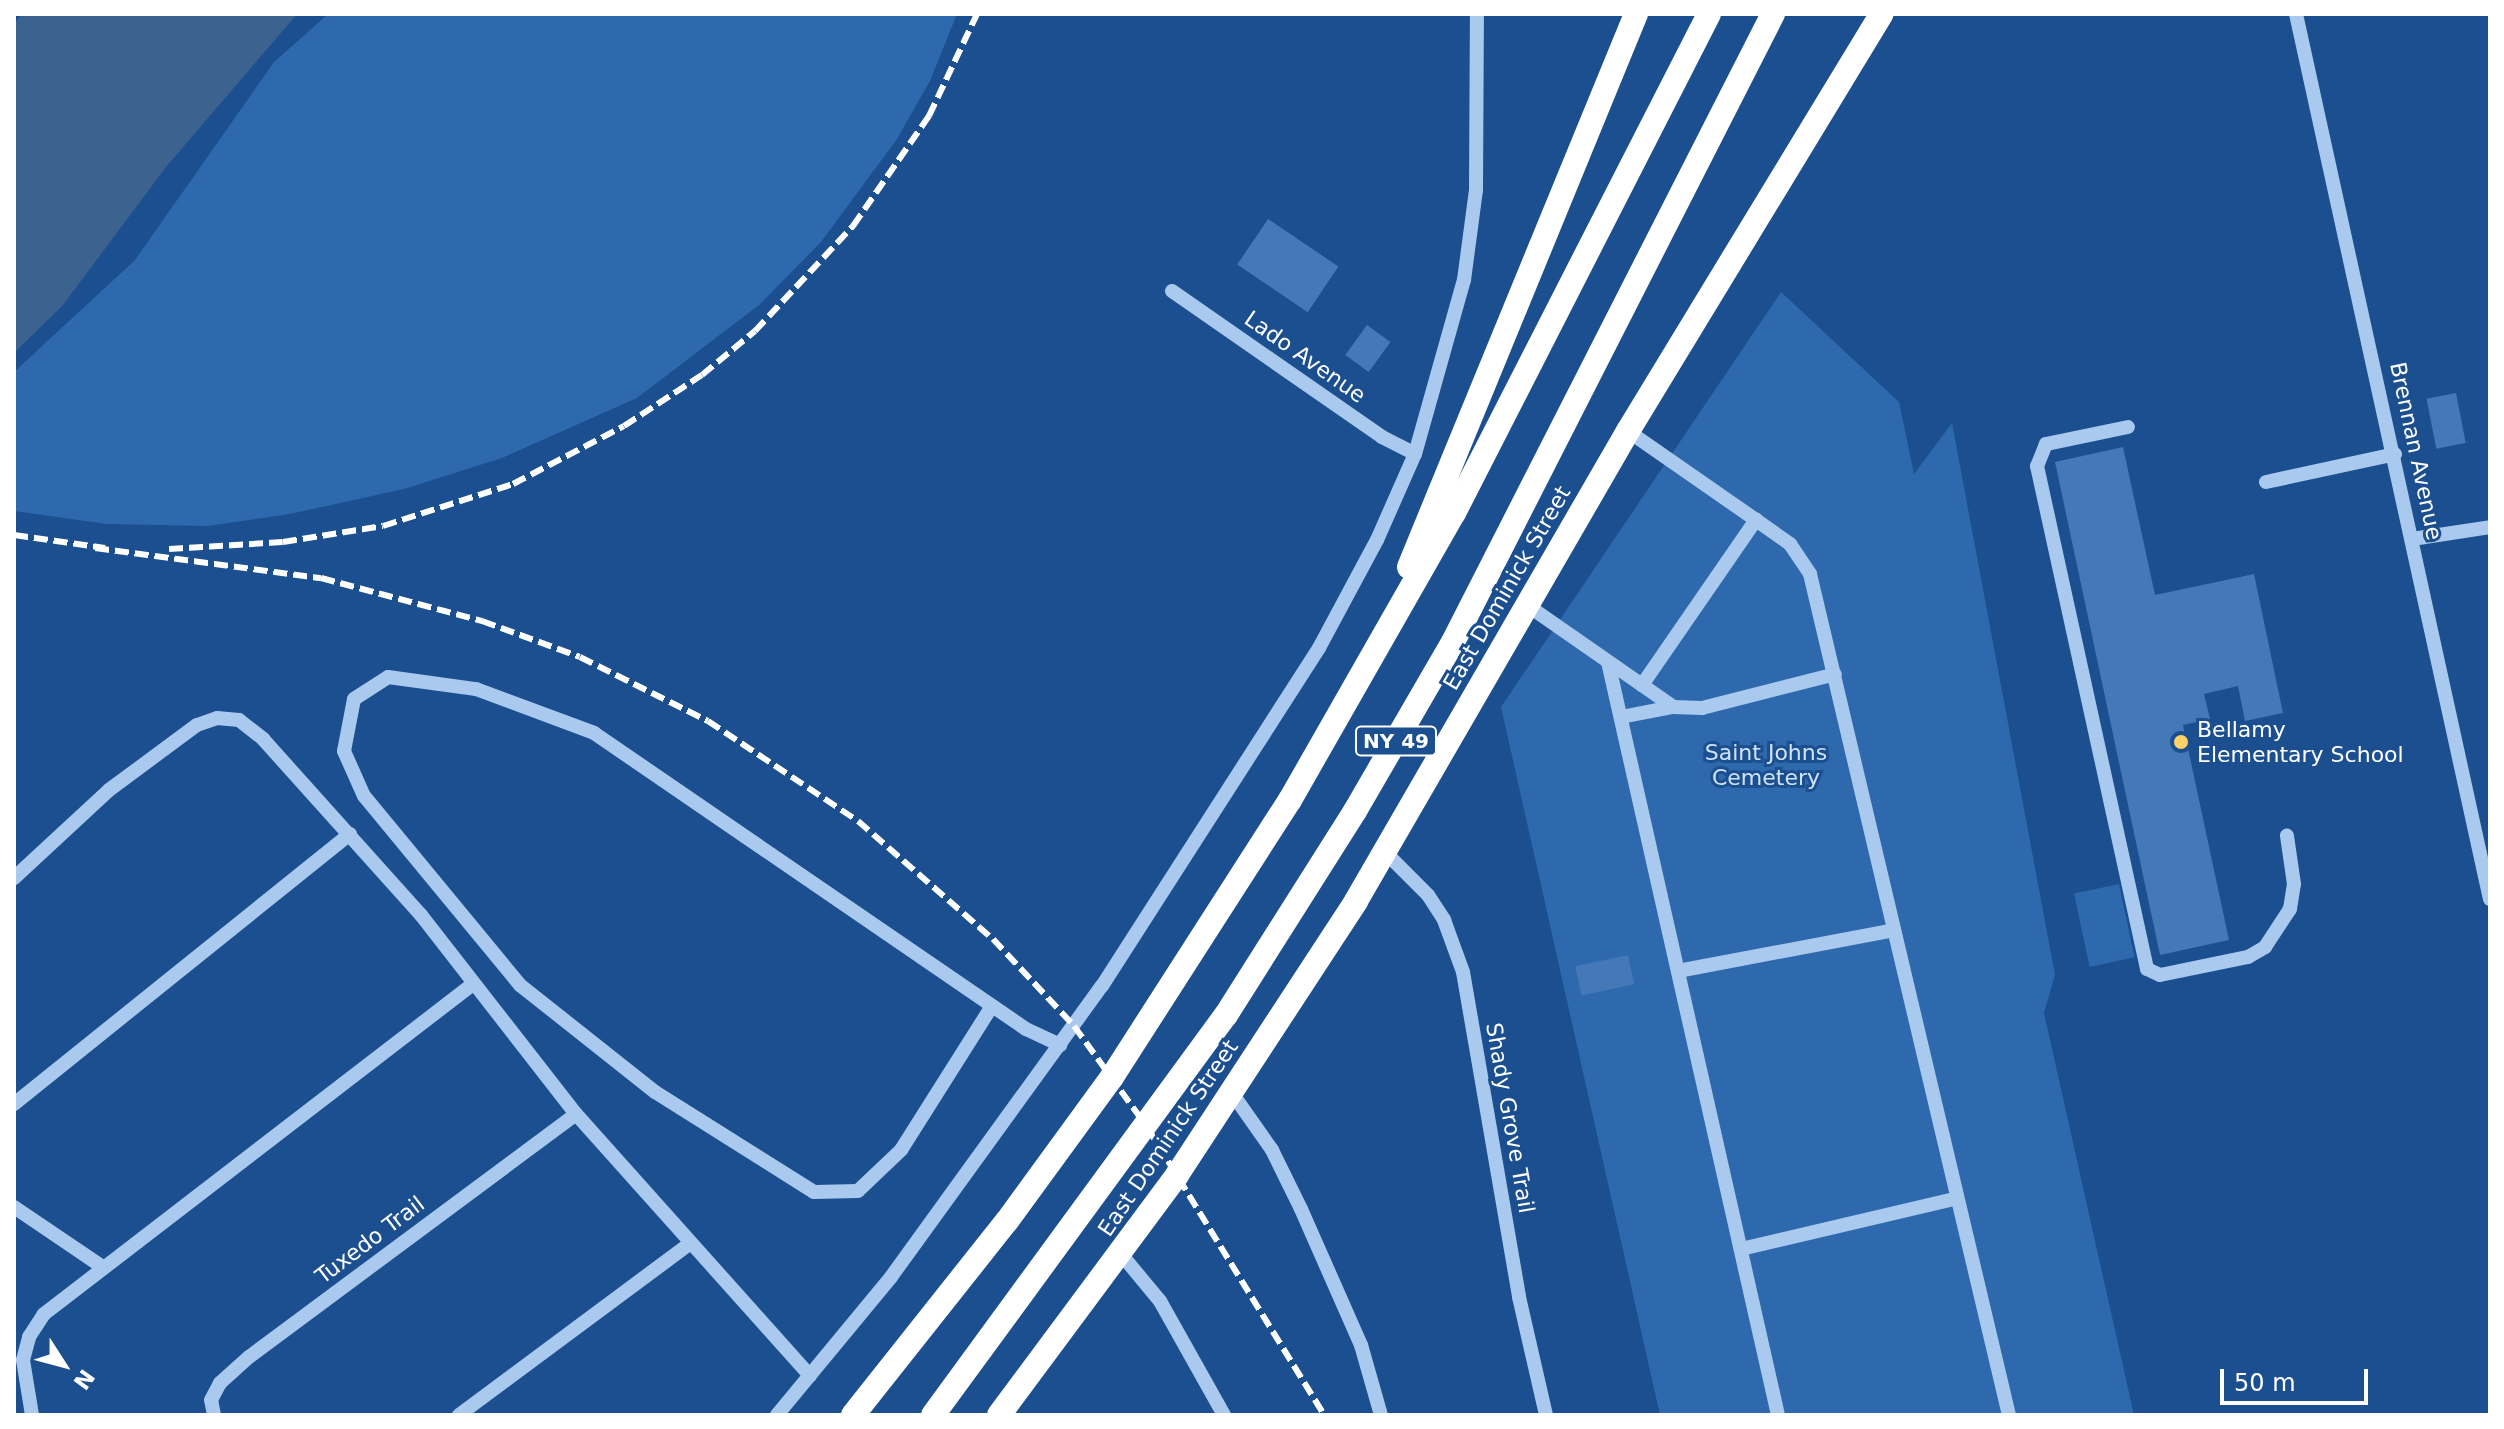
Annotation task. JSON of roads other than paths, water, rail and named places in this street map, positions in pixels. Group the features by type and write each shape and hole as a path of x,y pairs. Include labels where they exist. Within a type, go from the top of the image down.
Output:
{"highway":[{"path":"1354,695 1494,368 1636,14"},
{"name":"NY 49","path":"853,1415 1007,1221 1112,1077 1354,695 1454,513 1709,14"},
{"name":"NY 49","path":"933,1415 1226,1015 1355,811 1473,604 1773,14"},
{"name":"East Dominick Street","path":"999,1415 1121,1254 1232,1093 1384,851 1628,431 1882,14"}],"street":[{"path":"777,1415 891,1277 1061,1045 1196,847 1319,648 1377,540 1415,454 1442,370 1471,242 1480,60 1477,14"},
{"name":"Brennan Avenue","path":"2296,14 2395,454 2490,899"},
{"name":"Lado Avenue","path":"1172,291 1382,437 1415,454"},
{"path":"2128,427 2046,444 2037,466 2147,969 2160,975 2248,957 2265,947 2290,909 2294,884 2287,836"},
{"path":"1628,431 1790,544 1805,561 1835,674 1954,1199 2009,1415"},
{"path":"2266,482 2395,454"},
{"path":"1642,685 1756,520"},
{"path":"2412,539 2490,527"},
{"path":"1527,605 1673,707"},
{"path":"1608,662 1778,1415"},
{"path":"1621,717 1673,707 1735,703 1835,674"},
{"path":"992,1006 901,1150 858,1191 814,1192 655,1092 520,985 364,796 344,751 354,699 388,677 476,689 594,733 992,1006 1061,1045"},
{"path":"14,878 109,790 197,725 217,718 239,720 263,739 421,915 576,1114 810,1376"},
{"path":"14,1104 350,834"},
{"name":"Shady Grove Trail","path":"1384,851 1428,895 1444,920 1463,972 1519,1297 1546,1415"},
{"path":"1678,971 1894,930"},
{"path":"32,1415 23,1360 29,1337 44,1314 101,1266 473,984"},
{"path":"1232,1093 1272,1150 1301,1209 1361,1345 1381,1415"},
{"name":"Tuxedo Trail","path":"214,1415 211,1400 220,1383 249,1357 576,1114"},
{"path":"1741,1249 1954,1199"},
{"path":"14,1207 101,1266"},
{"path":"459,1415 689,1244"},
{"path":"1121,1254 1160,1301 1224,1415"}],"railway":[{"path":"169,549 283,542 383,526 513,484 624,426 702,375 755,331 853,226 929,116 977,14"},
{"path":"14,535 105,548"},
{"path":"95,548 321,578 482,621 580,657 708,721 858,821 993,939 1074,1026 1147,1127 1324,1415"}],"place":[{"name":"Bellamy Elementary School","path":"2181,742"}],"park label":[{"name":"Saint Johns Cemetery","path":"1766,764"}]}
